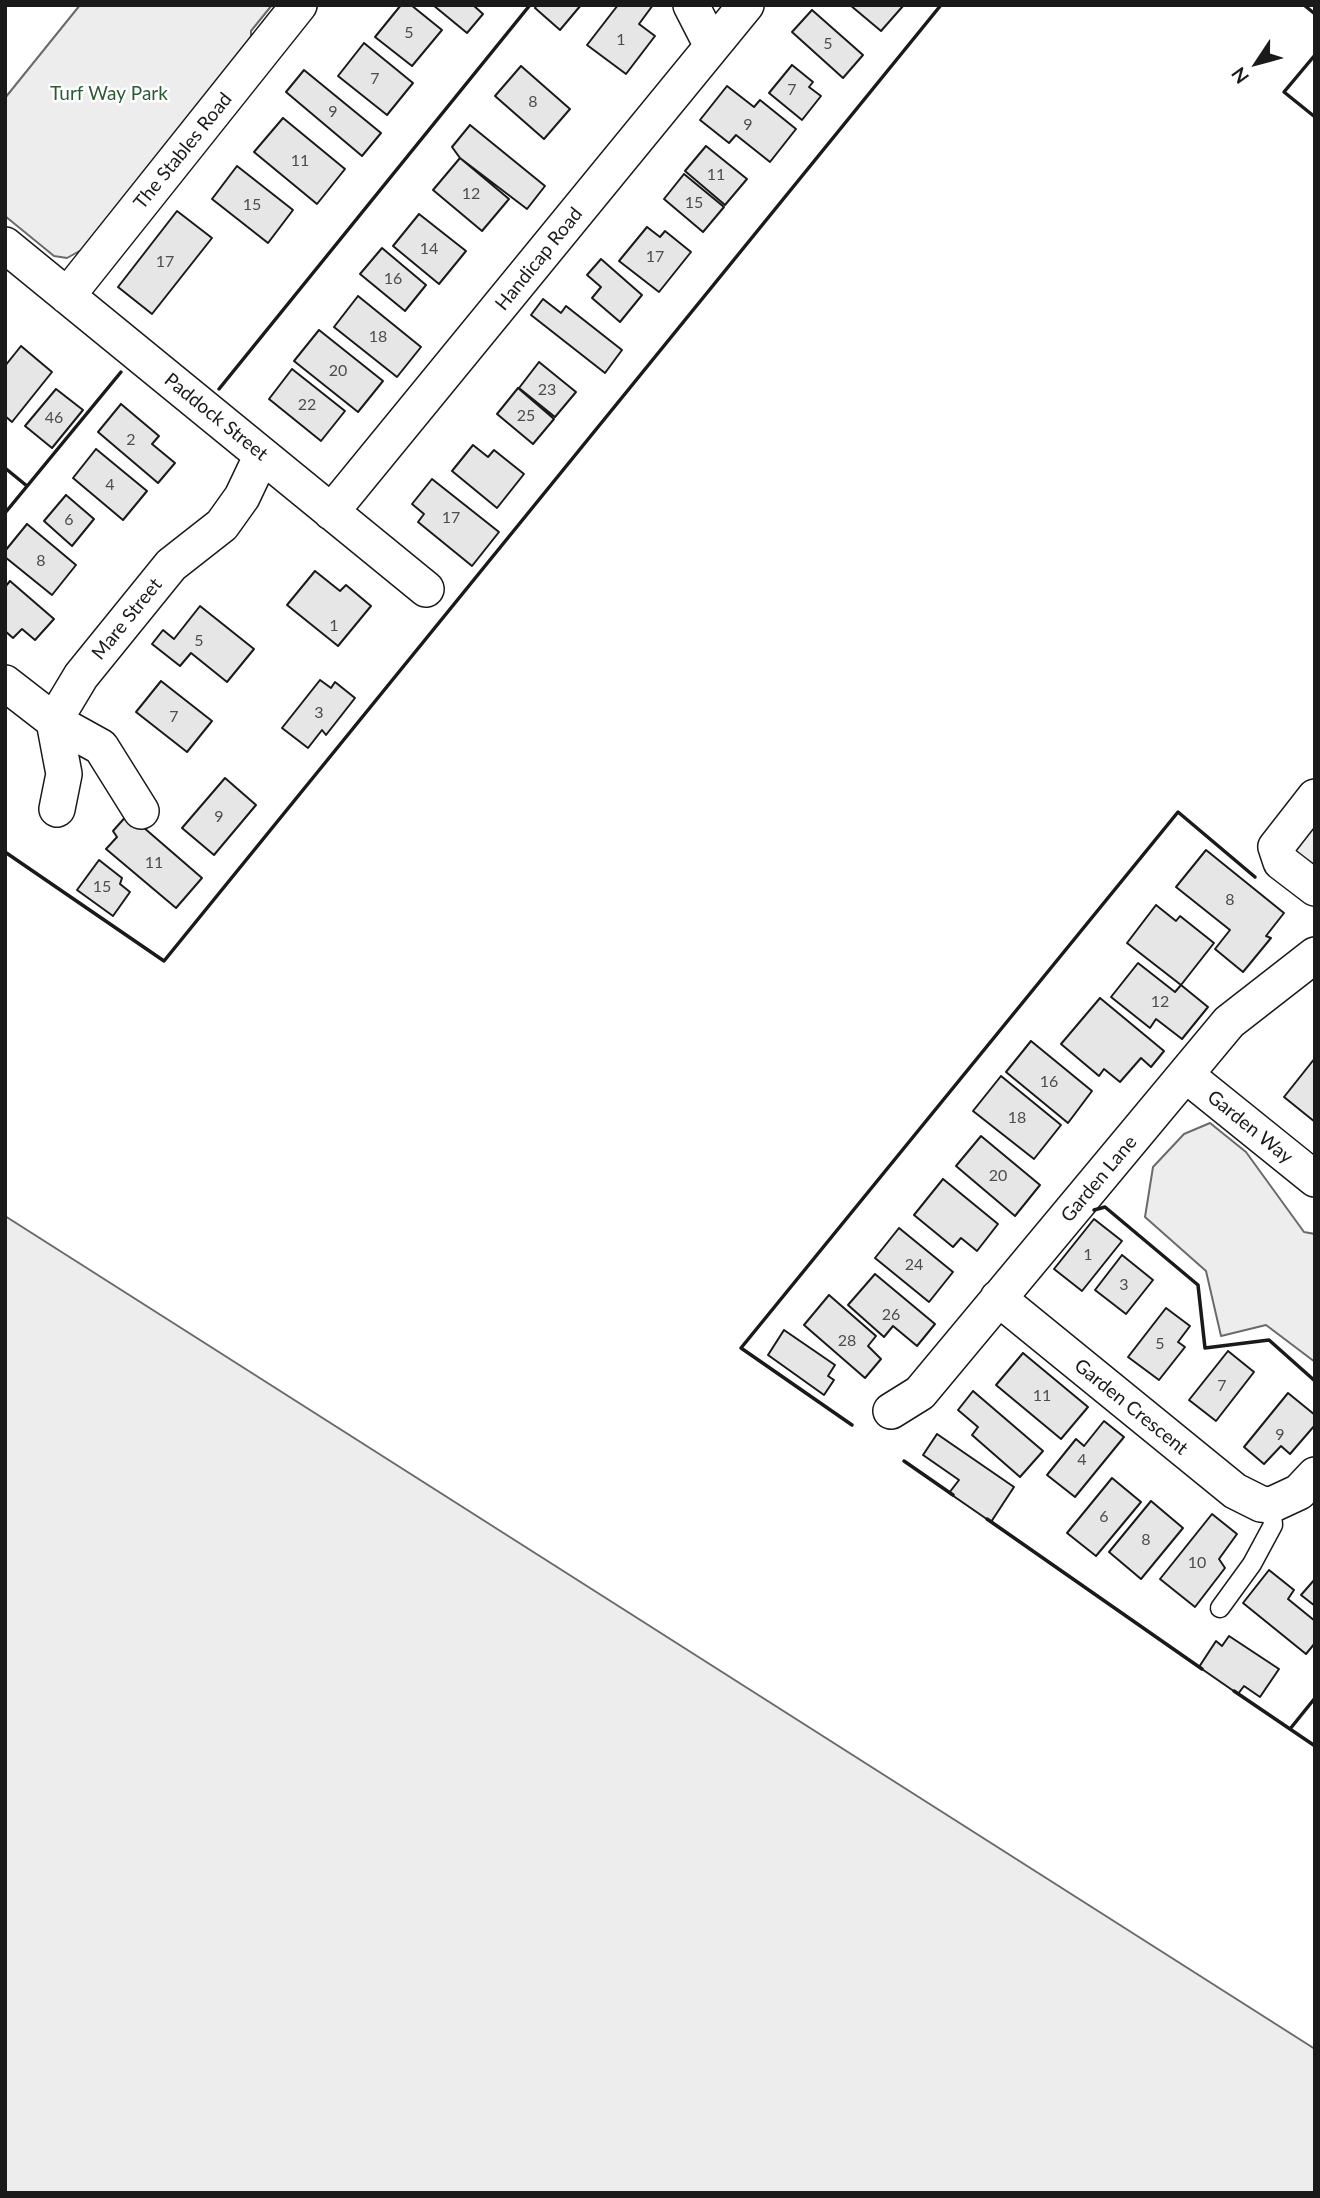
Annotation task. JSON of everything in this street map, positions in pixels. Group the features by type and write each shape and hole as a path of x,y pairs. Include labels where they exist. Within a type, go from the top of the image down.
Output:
{"street":[{"name":"The Stables Road","path":"67,296 299,5"},
{"path":"691,5 712,46"},
{"name":"Handicap Road","path":"331,512 746,5"},
{"name":"Paddock Street","path":"5,245 426,589"},
{"name":"Mare Street","path":"54,721 81,676 171,565 222,525 242,497 262,455"},
{"path":"5,684 54,721 101,747 141,811"},
{"path":"54,721 64,774 57,809"},
{"path":"1315,796 1276,847 1280,862 1315,888"},
{"name":"Garden Lane","path":"891,1411 920,1394 1229,1022 1315,955"},
{"name":"Garden Way","path":"1186,1075 1315,1179"},
{"name":"Garden Crescent","path":"998,1298 1234,1491 1261,1504 1271,1505"},
{"path":"1271,1505 1299,1492 1315,1475"}],"lane":[{"path":"1220,1608 1252,1564 1273,1525 1271,1505"}],"green space":[{"name":"Turf Way Park","path":"80,5 272,5 251,31 251,40 85,248 67,258 54,256 5,216 5,98"},
{"path":"1315,813 1315,873 1293,856 1294,838"},
{"path":"1210,1123 1246,1152 1304,1232 1315,1234 1315,1362 1266,1325 1221,1336 1206,1271 1145,1217 1153,1167 1184,1134"},
{"path":"5,1216 1315,2049 1315,2193 5,2193"}],"building":[{"path":"401,5 411,5 442,30 412,66 375,37"},
{"path":"433,5 473,5 483,14 467,33"},
{"path":"537,5 581,5 560,30 535,8"},
{"path":"618,5 653,5 639,24 655,36 626,74 587,45"},
{"path":"850,5 902,5 903,6 881,31"},
{"path":"812,10 863,55 843,78 792,32"},
{"path":"364,43 413,83 387,115 338,76"},
{"path":"792,65 813,82 809,87 821,96 802,120 769,93"},
{"path":"521,66 570,109 544,139 495,96"},
{"path":"304,70 381,133 362,156 286,92"},
{"path":"727,86 754,107 760,100 796,129 770,162 736,135 729,143 700,120"},
{"path":"283,118 345,169 317,204 254,152"},
{"path":"470,125 545,186 527,209 460,158 452,147"},
{"path":"706,146 747,179 725,205 685,171"},
{"path":"460,158 509,199 482,231 433,190"},
{"path":"237,166 293,210 268,243 212,199"},
{"path":"684,174 724,207 703,232 664,199"},
{"path":"177,211 212,238 152,314 118,287"},
{"path":"419,214 466,251 439,284 393,246"},
{"path":"647,227 660,237 665,231 691,252 659,292 619,261"},
{"path":"382,248 426,285 405,311 360,274"},
{"path":"601,259 642,295 620,322 592,298 601,287 587,275"},
{"path":"358,296 421,347 397,377 334,327"},
{"path":"543,299 561,313 566,306 622,350 605,373 531,315"},
{"path":"319,330 383,381 358,412 294,361"},
{"path":"21,346 52,372 12,422 5,416 5,366"},
{"path":"539,362 576,392 555,417 519,388"},
{"path":"292,369 345,411 321,441 269,399"},
{"path":"518,388 554,419 533,444 497,414"},
{"path":"56,389 83,410 52,448 25,426"},
{"path":"121,404 159,436 152,444 175,463 158,483 98,432"},
{"path":"473,445 488,457 494,450 524,474 497,508 452,471"},
{"path":"96,449 147,491 123,520 73,478"},
{"path":"432,479 499,532 472,566 418,522 424,514 412,504"},
{"path":"66,495 94,519 72,546 44,521"},
{"path":"27,524 76,565 52,595 5,557 5,551"},
{"path":"315,571 340,591 346,585 371,606 338,646 287,605"},
{"path":"10,581 54,619 35,640 22,629 13,638 5,631 5,587"},
{"path":"200,606 254,649 227,682 191,653 180,666 152,644 163,630 174,639"},
{"path":"320,680 331,688 335,682 355,698 326,735 322,730 308,748 282,728"},
{"path":"161,681 212,721 187,752 136,712"},
{"path":"225,778 256,805 214,855 182,828"},
{"path":"128,814 202,878 176,908 106,849 117,837 113,831"},
{"path":"1206,850 1284,913 1266,936 1271,938 1243,972 1215,949 1230,930 1176,887"},
{"path":"99,860 122,878 120,884 130,892 113,916 77,890"},
{"path":"1156,905 1176,921 1180,916 1214,943 1181,985 1127,943"},
{"path":"1138,963 1175,992 1181,985 1208,1007 1182,1039 1156,1019 1150,1028 1111,997"},
{"path":"1100,998 1164,1051 1151,1067 1141,1058 1120,1082 1104,1069 1099,1076 1061,1044"},
{"path":"1031,1041 1092,1091 1068,1123 1006,1072"},
{"path":"1315,1058 1315,1122 1284,1097"},
{"path":"1001,1076 1061,1125 1034,1159 973,1111"},
{"path":"981,1136 1040,1185 1015,1216 956,1166"},
{"path":"943,1179 998,1224 977,1251 961,1238 953,1247 914,1215"},
{"path":"1094,1219 1122,1241 1082,1291 1054,1269"},
{"path":"899,1228 953,1272 929,1302 875,1258"},
{"path":"1122,1255 1153,1280 1126,1314 1095,1290"},
{"path":"875,1274 935,1324 917,1346 893,1326 884,1337 848,1305"},
{"path":"829,1295 876,1336 868,1346 881,1359 865,1378 804,1325"},
{"path":"1166,1308 1190,1326 1178,1342 1185,1347 1159,1380 1128,1357"},
{"path":"784,1330 835,1365 828,1376 834,1380 824,1395 768,1355"},
{"path":"1228,1351 1254,1372 1216,1421 1189,1400"},
{"path":"1023,1353 1088,1407 1061,1439 996,1385"},
{"path":"973,1391 1043,1451 1020,1477 972,1435 978,1427 958,1410"},
{"path":"1288,1393 1315,1415 1315,1425 1290,1454 1281,1446 1264,1464 1244,1447"},
{"path":"1104,1421 1124,1437 1075,1497 1047,1475 1076,1439 1084,1446"},
{"path":"937,1434 1014,1487 991,1522 949,1493 959,1480 923,1455"},
{"path":"1112,1478 1141,1502 1096,1556 1067,1533"},
{"path":"1151,1501 1183,1528 1141,1579 1109,1552"},
{"path":"1212,1514 1237,1534 1219,1559 1225,1568 1195,1607 1160,1579"},
{"path":"1269,1570 1294,1590 1288,1599 1315,1621 1315,1643 1306,1654 1243,1603"},
{"path":"1315,1579 1315,1606 1301,1595"},
{"path":"1229,1636 1279,1669 1260,1697 1244,1686 1238,1694 1199,1667 1216,1641 1222,1646"}],"wall":[{"path":"219,389 530,5"},
{"path":"5,852 164,961 941,5"},
{"path":"1304,5 1315,14"},
{"path":"1315,55 1284,92 1315,117"},
{"path":"5,513 121,372"},
{"path":"5,468 27,486"},
{"path":"852,1425 741,1348 1178,812 1255,877"},
{"path":"1094,1210 1105,1207 1198,1285 1205,1348 1269,1340 1315,1381"},
{"path":"904,1461 953,1495"},
{"path":"987,1519 1202,1669"},
{"path":"1234,1691 1315,1746"},
{"path":"1290,1729 1315,1698"}]}
